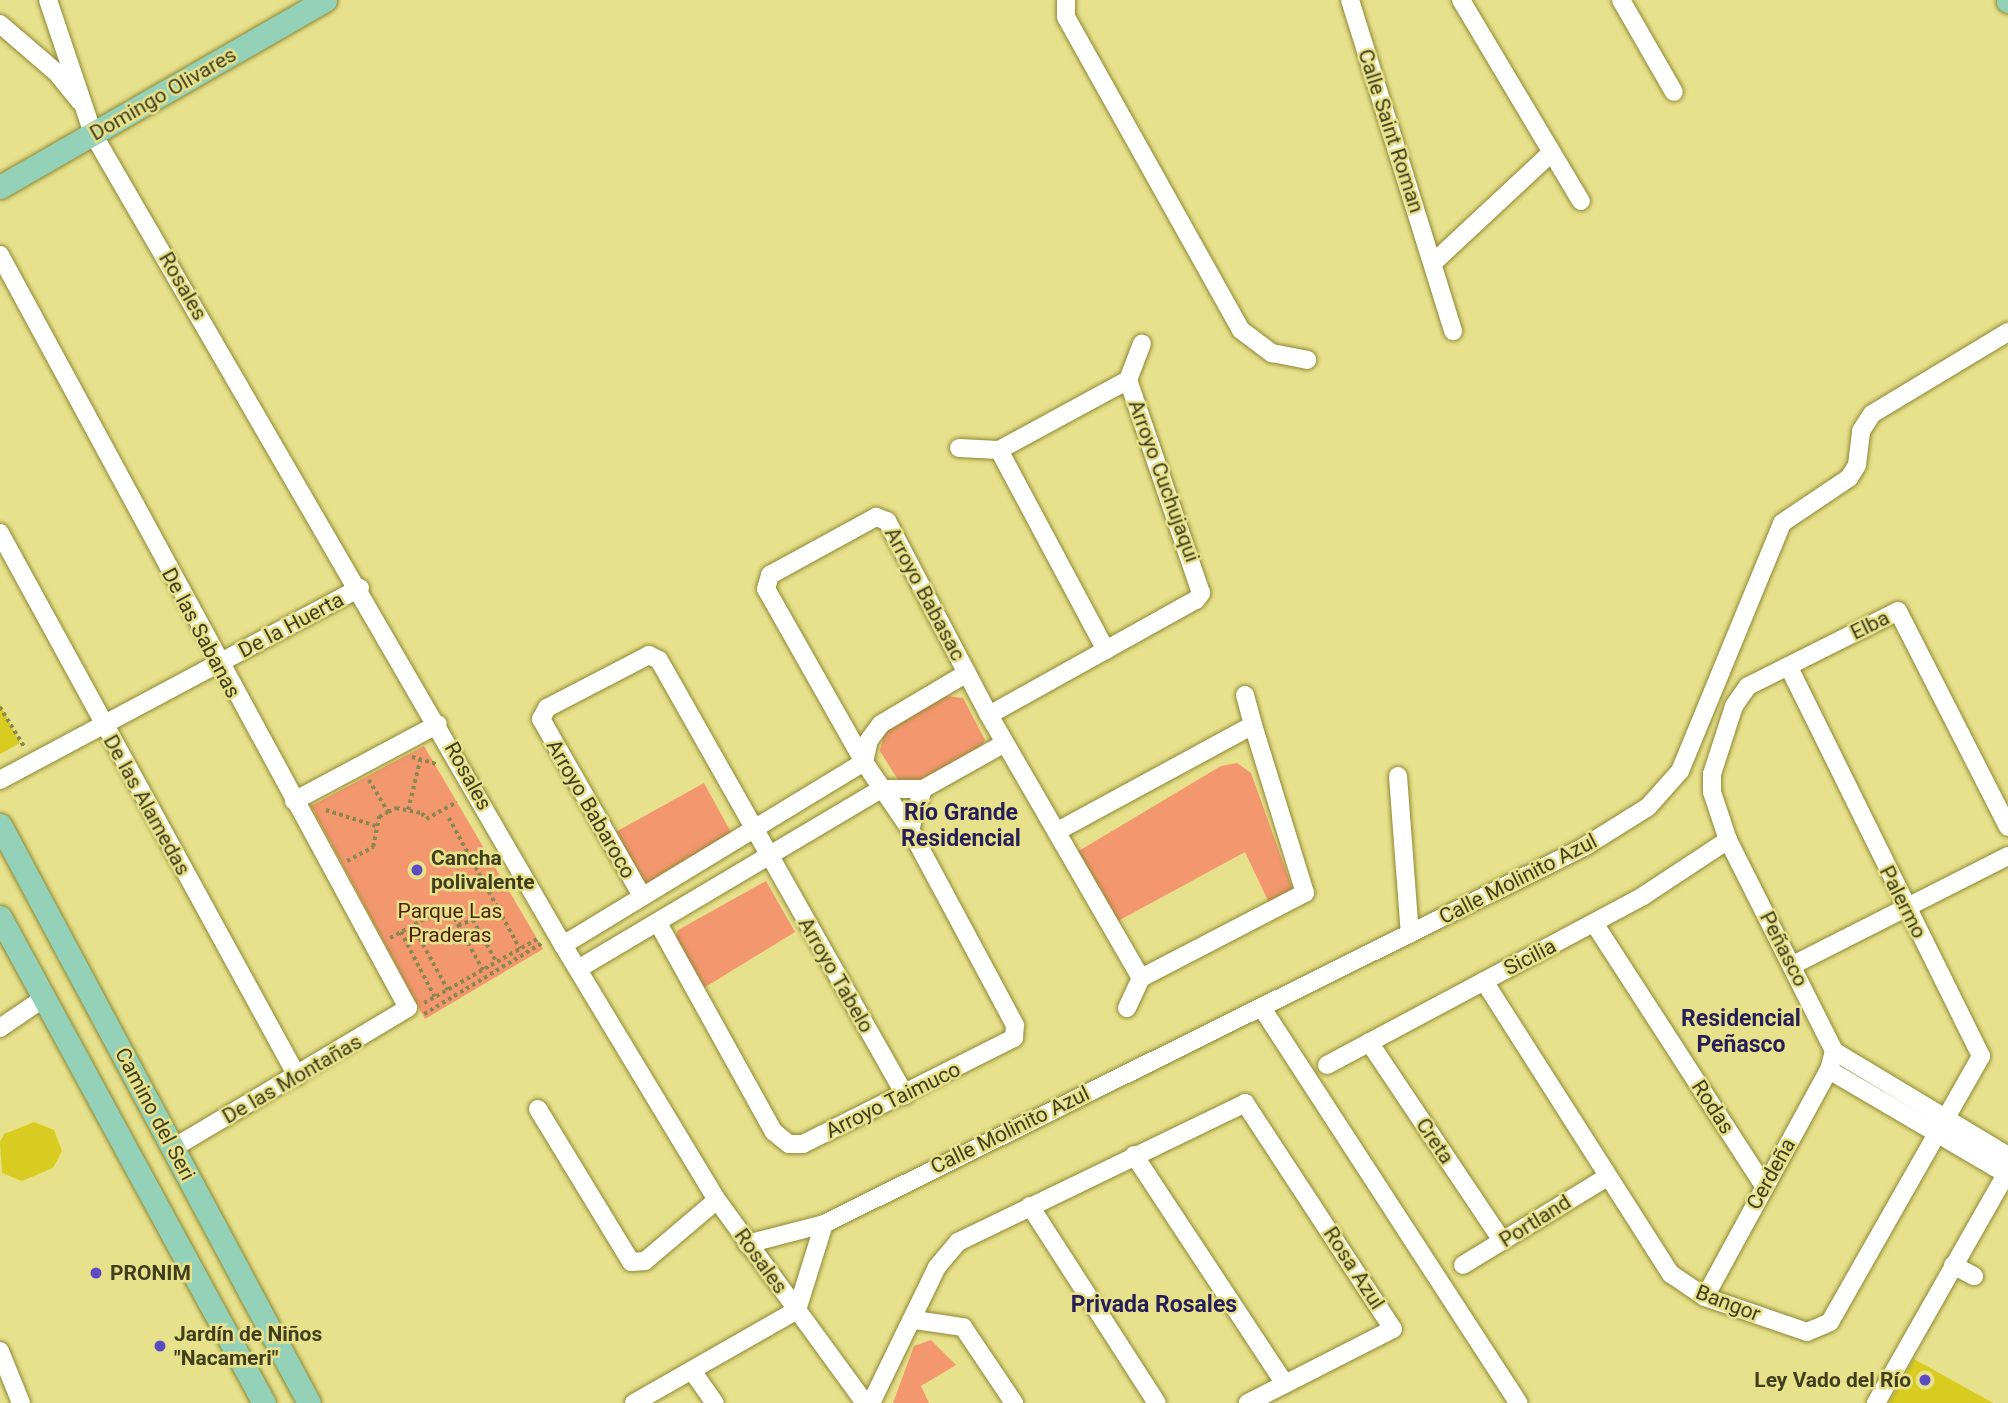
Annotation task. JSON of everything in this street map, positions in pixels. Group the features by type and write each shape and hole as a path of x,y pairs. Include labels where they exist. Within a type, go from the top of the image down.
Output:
{"main road":[{"name":"Domingo Olivares","path":"0,187 325,0"},
{"name":"Camino del Seri","path":"0,825 309,1403"},
{"name":"Camino del Seri","path":"0,917 264,1403"},
{"path":"249,1377 258,1403"}],"street":[{"name":"Rosales","path":"48,0 93,134 360,588 563,945 717,1200 865,1403"},
{"path":"1066,0 1066,17 1241,330 1272,353 1307,360"},
{"name":"Calle Saint Roman","path":"1350,0 1453,331"},
{"path":"1461,0 1550,154 1581,201"},
{"path":"1621,0 1674,92"},
{"path":"0,24 57,72 86,109"},
{"path":"1433,263 1550,154"},
{"name":"De las Sabanas","path":"0,255 217,664 415,1010"},
{"name":"Calle Molinito Azul","path":"747,1244 824,1224 1262,1008 1584,847 1667,790 1681,771 1782,523 1849,478 1857,465 1861,430 1872,414 2008,332"},
{"path":"1128,380 1142,344"},
{"name":"Arroyo Cuchujaqui","path":"989,715 1196,600 1202,589 1128,380 999,450"},
{"path":"959,448 999,450 1107,650"},
{"name":"Arroyo Babasac","path":"864,762 766,589 770,575 872,519 884,518 989,715 1141,978"},
{"name":"De las Alamedas","path":"0,533 102,724 298,1076"},
{"name":"De la Huerta","path":"0,780 360,588"},
{"name":"Elba","path":"1712,774 1741,694 1788,666 1900,611 2008,827"},
{"name":"Arroyo Babaroco","path":"642,896 542,726 547,708 654,656 753,829"},
{"name":"Palermo","path":"1788,666 1904,908 1981,1056 1938,1134"},
{"path":"563,945 864,762 869,740 881,724 967,673"},
{"path":"1127,1008 1141,978 1313,892 1253,725 1245,695"},
{"path":"294,801 438,724"},
{"path":"1058,831 1253,725"},
{"path":"578,969 881,789 923,789 1005,743"},
{"name":"Arroyo Taimuco","path":"658,923 781,1139 803,1144 1008,1043 1017,1030 910,829 864,762"},
{"name":"Peñasco","path":"1712,774 1712,792 1728,840 1834,1051"},
{"path":"1398,776 1410,934"},
{"path":"910,829 923,789"},
{"name":"Arroyo Tabelo","path":"753,829 905,1095"},
{"name":"Sicilia","path":"1327,1065 1594,923 1728,840"},
{"path":"1793,965 2008,856"},
{"name":"Rodas","path":"1594,923 1764,1186"},
{"name":"Bangor","path":"1483,981 1671,1274 1705,1297 1807,1332 1823,1330 1938,1134"},
{"path":"0,1028 44,998"},
{"path":"1262,1008 1519,1403"},
{"name":"De las Montañas","path":"173,1148 415,1010"},
{"name":"Creta","path":"1368,1042 1502,1241"},
{"path":"1834,1051 2008,1156"},
{"name":"Cerdeña","path":"1705,1297 1829,1070 1834,1051"},
{"path":"1829,1070 2007,1173 1876,1403"},
{"name":"Rosa Azul","path":"1134,1155 1238,1104 1249,1104 1393,1329 1389,1335 1248,1403"},
{"path":"538,1109 631,1262 645,1261 717,1200"},
{"path":"871,1403 895,1351 915,1320 937,1268 958,1241 1134,1155 1285,1384"},
{"name":"Portland","path":"1462,1265 1607,1177"},
{"path":"1030,1206 1157,1403"},
{"path":"634,1403 693,1372 797,1310 824,1224"},
{"path":"1953,1265 1974,1276"},
{"path":"915,1320 963,1327 1014,1403"},
{"path":"0,1351 4,1376 21,1403"},
{"path":"693,1372 715,1403"}],"path":[{"path":"0,707 26,749"},
{"path":"404,755 436,764"},
{"path":"408,810 420,760"},
{"path":"367,775 388,812"},
{"path":"323,819 329,802"},
{"path":"340,865 373,847 376,826 388,812 408,810 422,813 426,819 457,802"},
{"path":"326,810 376,826"},
{"path":"449,818 520,949"},
{"path":"390,939 447,906 483,970"},
{"path":"458,925 473,920 497,962"},
{"path":"413,926 448,990"},
{"path":"401,932 435,997"},
{"path":"415,1010 539,938"},
{"path":"415,1010 542,943"}],"green space":[{"path":"946,696 963,698 985,740 978,752 917,788 900,783 880,751 884,733"},
{"name":"Parque Las Praderas","path":"424,746 543,949 425,1019 311,806"},
{"path":"1237,763 1251,773 1294,893 1271,907 1245,852 1118,921 1077,852 1221,766"},
{"path":"704,783 733,836 645,889 612,834"},
{"path":"766,881 795,932 702,989 674,940 678,930"},
{"path":"931,1340 956,1365 921,1386 929,1403 893,1403 914,1346"}],"building":[{"path":"0,704 20,743 0,754"},
{"path":"34,1122 54,1130 62,1151 53,1168 22,1181 2,1173 0,1142 4,1134"},
{"name":"Ley Vado del Río","path":"1914,1359 1993,1403 1889,1403"}],"place":[{"name":"Cancha polivalente","path":"417,870"},
{"name":"PRONIM","path":"96,1273"},
{"name":"Jardín de Niños \"Nacameri\"","path":"160,1346"},
{"name":"Ley Vado del Río","path":"1925,1380"}],"district":[{"name":"Río Grande Residencial","path":"961,826"},
{"name":"Residencial Peñasco","path":"1741,1032"},
{"name":"Privada Rosales","path":"1154,1305"}]}
